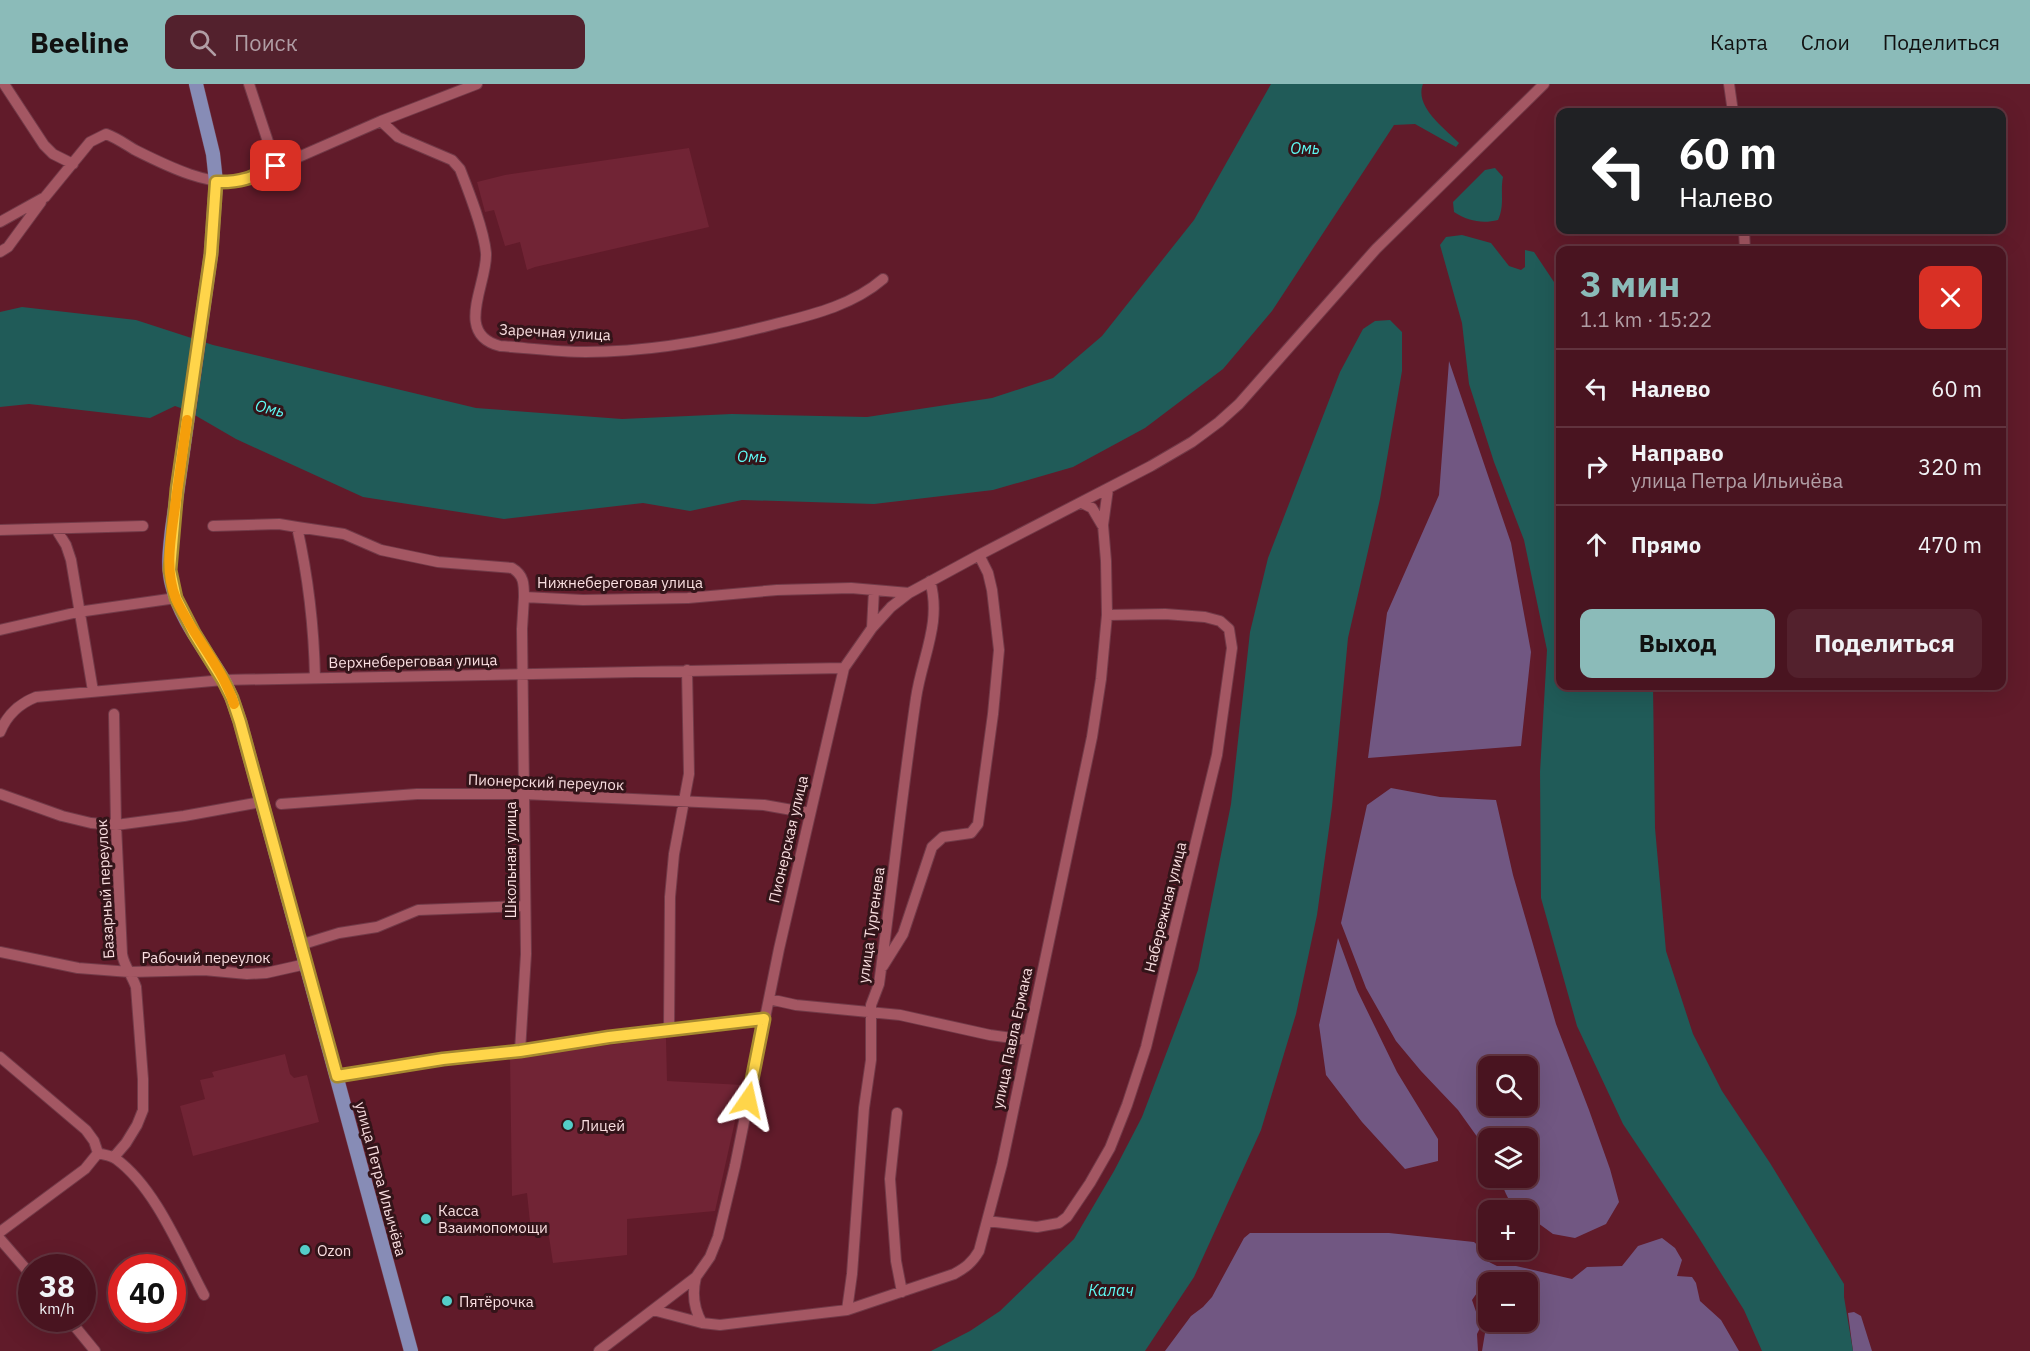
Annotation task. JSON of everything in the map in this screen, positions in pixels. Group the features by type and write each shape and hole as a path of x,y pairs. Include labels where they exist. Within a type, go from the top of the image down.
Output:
{"main road":[{"name":"улица Петра Ильичёва","path":"196,84 213,154 216,182 211,254 169,557 172,584 176,598 194,633 232,698 240,722 411,1351"}],"street":[{"path":"4,84 44,145 52,154 73,164"},
{"path":"249,84 276,166"},
{"path":"0,252 8,247 90,142 106,134 160,162 216,182 234,183 246,180 381,121 477,84"},
{"name":"Пионерская улица","path":"599,1351 696,1277 710,1257 722,1223 809,813 844,668 872,628 891,607 909,593 1108,489 1192,442 1219,422 1239,404 1376,249 1544,84"},
{"path":"1729,84 1732,108"},
{"name":"Заречная улица","path":"381,121 398,137 452,160 460,169 483,238 486,255 476,302 476,323 487,343 585,352 678,346 721,338 830,309 853,299 883,279"},
{"path":"0,222 45,197"},
{"name":"улица Павла Ермака","path":"653,1310 702,1323 737,1324 847,1310 954,1274 966,1268 979,1251 1002,1164 1092,737 1101,679 1107,615 1106,561 1102,525 1108,489"},
{"path":"1082,503 1092,508 1102,525"},
{"name":"Нижнебереговая улица","path":"213,526 271,524 297,527 344,534 381,550 438,562 512,568 519,572 523,579 525,597 583,600 678,598 777,590 851,588 909,593"},
{"path":"0,530 143,526"},
{"path":"297,527 305,561 315,652 315,678"},
{"path":"56,529 66,545 71,560 93,691"},
{"path":"881,968 903,934 932,847 943,837 971,833 978,824 999,650 992,590 988,573 979,555"},
{"name":"улица Тургенева","path":"847,1310 852,1274 864,1108 871,1060 871,1005 879,984 916,696 934,624 935,608 930,581"},
{"path":"872,628 874,590"},
{"name":"Школьная улица","path":"520,1051 526,954 522,629 525,597"},
{"path":"0,630 78,612 176,598"},
{"name":"Набережная улица","path":"987,1221 1029,1227 1059,1223 1067,1217 1084,1192 1110,1148 1128,1105 1146,1047 1217,755 1233,648 1229,629 1220,621 1205,617 1165,614 1107,615"},
{"name":"Верхнебереговая улица","path":"0,732 10,714 27,700 46,695 223,680 844,668"},
{"path":"669,1030 670,897 674,854 689,774 687,670"},
{"name":"Базарный переулок","path":"114,714 122,954 123,963 130,972 136,987 143,1079 143,1110 132,1134 114,1157"},
{"path":"0,794 62,816 91,823 116,825 261,802"},
{"name":"Пионерский переулок","path":"281,804 417,794 524,794 764,805 809,813"},
{"path":"300,945 339,933 377,927 418,910 525,906"},
{"name":"Рабочий переулок","path":"0,951 78,968 130,972 204,970 247,974 266,973 306,964"},
{"path":"769,999 796,1005 900,1015 990,1035 1027,1040"},
{"path":"337,1076 433,1060 764,1019"},
{"path":"0,1057 86,1130 94,1141 98,1153"},
{"path":"897,1113 890,1179 896,1261 902,1292"},
{"path":"98,1153 114,1157 144,1188 157,1207 204,1296"},
{"path":"0,1232 57,1192 85,1169 98,1153"},
{"path":"0,1239 18,1260"},
{"path":"696,1277 694,1299 697,1314 702,1323"},
{"path":"79,1332 95,1351"}],"shaded area":[{"path":"689,148 709,227 527,270 520,242 505,246 494,210 485,212 477,182 505,175"},
{"path":"1449,361 1511,543 1531,652 1521,746 1368,758 1387,613 1439,495"},
{"path":"1391,788 1440,797 1496,800 1513,875 1556,1024 1610,1169 1619,1202 1606,1224 1575,1238 1553,1234 1538,1223 1538,1200 1510,1200 1504,1188 1538,1188 1538,1128 1478,1128 1478,1138 1458,1110 1396,1041 1366,988 1341,923 1367,805"},
{"path":"1338,938 1357,990 1397,1072 1438,1139 1438,1161 1405,1169 1362,1122 1326,1075 1319,1025"},
{"path":"666,1038 667,1081 743,1085 715,1211 627,1219 627,1255 553,1263 548,1230 531,1232 527,1193 512,1196 510,1057"},
{"path":"285,1054 290,1074 294,1078 307,1075 319,1122 193,1156 180,1106 205,1099 200,1080 214,1077 212,1072"},
{"path":"1250,1233 1389,1233 1474,1242 1478,1246 1478,1260 1485,1260 1497,1266 1516,1266 1572,1279 1587,1267 1622,1266 1638,1246 1662,1238 1675,1248 1682,1260 1677,1276 1692,1277 1696,1283 1700,1301 1721,1320 1739,1351 1482,1351 1485,1332 1538,1332 1538,1272 1478,1272 1478,1291 1472,1300 1478,1317 1478,1351 1165,1351 1191,1316 1212,1297 1244,1238"},
{"path":"1854,1312 1861,1316 1872,1351 1853,1351 1848,1313"}],"water":[{"name":"Омь","path":"1271,84 1423,84 1421,93 1427,109 1459,143 1456,147 1415,124 1394,125 1272,311 1223,369 1145,428 1073,467 993,490 874,504 742,500 690,511 643,503 504,519 363,497 236,439 175,406 150,418 29,404 0,407 0,312 22,307 136,320 213,345 476,408 622,419 732,414 867,417 992,398 1053,378 1102,336 1194,220"},
{"path":"1495,168 1503,177 1498,220 1475,221 1454,212 1453,202 1485,170"},
{"path":"1462,235 1491,243 1509,266 1521,270 1525,267 1525,250 1534,252 1554,282 1556,289 1556,690 1653,690 1655,828 1666,951 1693,1034 1722,1091 1770,1163 1844,1284 1853,1351 1762,1351 1744,1310 1623,1124 1577,1026 1541,898 1540,772 1547,650 1524,540 1494,462 1469,384 1462,323 1440,245 1446,237"},
{"name":"Калач","path":"1390,320 1402,332 1402,371 1380,499 1348,638 1332,807 1317,915 1296,1014 1261,1130 1194,1277 1145,1351 931,1351 970,1331 1000,1311 1074,1239 1114,1171 1142,1117 1198,970 1231,804 1250,632 1268,558 1340,372 1363,329 1375,321"}],"slow traffic":[{"path":"187,420 169,557 172,584 176,598 194,633 223,680 234,704"}],"place":[{"name":"Лицей","path":"568,1125"},
{"name":"Касса Взаимопомощи","path":"426,1219"},
{"name":"Ozon","path":"305,1250"},
{"name":"Пятёрочка","path":"447,1301"}],"route":[{"path":"276,166 246,180 234,183 216,182 211,254 169,557 176,598 223,680 240,722 337,1076 443,1059 764,1019 748,1100"}]}
